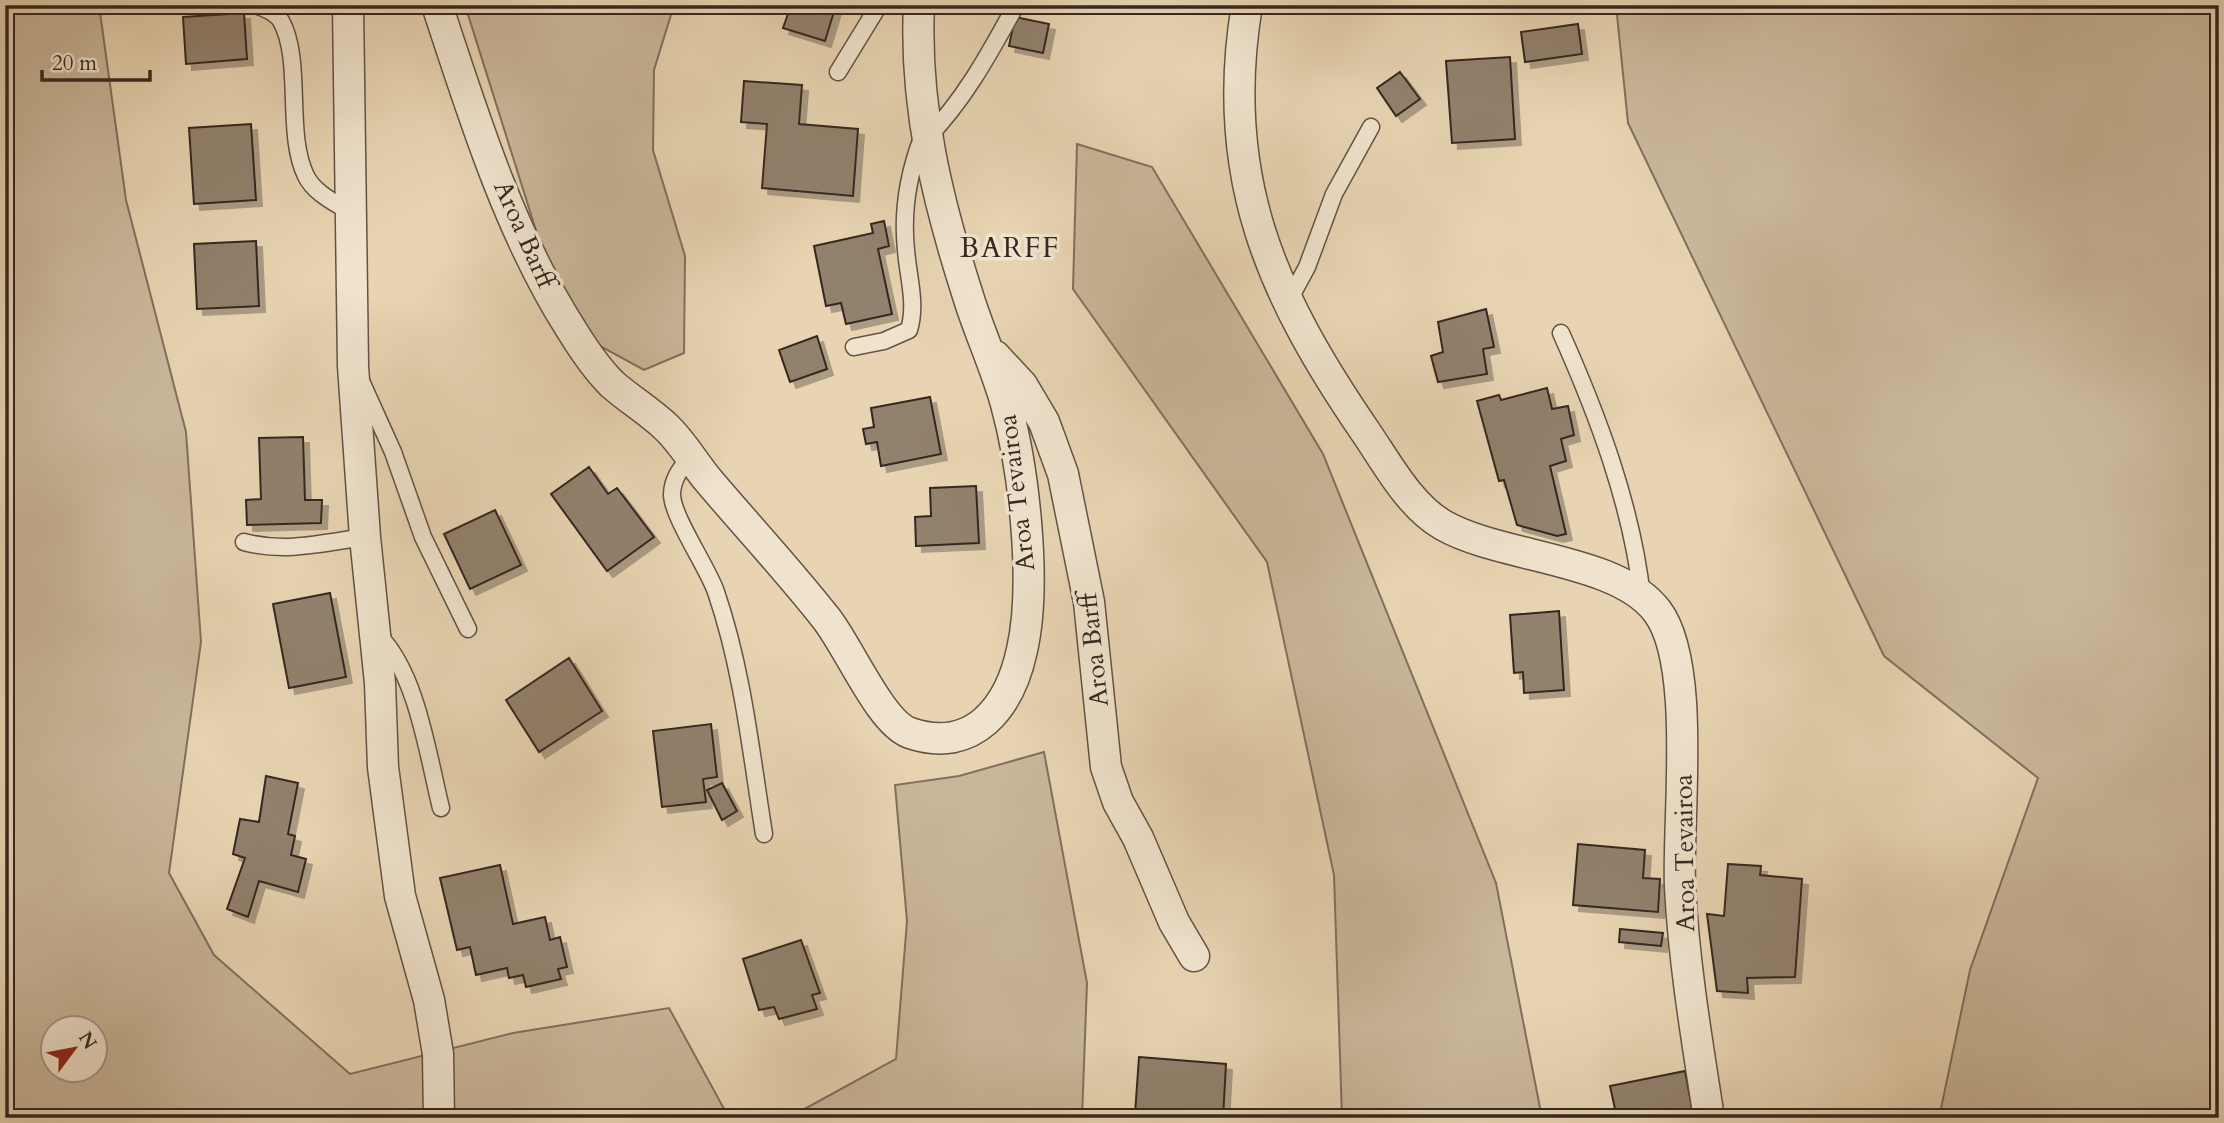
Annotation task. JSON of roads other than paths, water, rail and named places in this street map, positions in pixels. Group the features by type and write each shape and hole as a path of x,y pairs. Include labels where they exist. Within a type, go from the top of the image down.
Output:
{"street":[{"path":"348,5 353,366 365,537 390,832 400,896 429,1000 438,1054 439,1118"},
{"name":"Aroa Barff","path":"437,5 510,207 571,330 610,382 668,428"},
{"name":"Aroa Tevairoa","path":"668,428 830,622 881,706 905,732 937,739 967,734 992,717 1012,688 1023,645 1027,591 1025,526 1007,406 952,243 925,136 917,44 919,5"},
{"name":"Aroa Tevairoa","path":"1251,7 1238,103 1244,169 1263,244 1287,304 1325,374 1408,492 1441,524 1474,540 1578,568 1623,585 1657,611 1670,634 1682,734 1680,886 1693,1013 1709,1118"},
{"name":"Aroa Barff","path":"988,348 1023,385 1044,422 1063,474 1089,602 1107,767 1118,802 1138,838 1174,922 1194,956"}],"lane":[{"path":"254,5 280,20 288,45 298,139 306,176 325,196 351,213"},
{"path":"838,72 879,5"},
{"path":"854,347 884,341 909,330 914,314 905,246 910,169 925,136 954,111 966,94 1016,5"},
{"path":"1287,304 1307,267 1339,183 1371,127"},
{"path":"1561,333 1612,462 1637,552 1642,597"},
{"path":"353,366 393,452 423,537 468,629"},
{"path":"690,457 676,475 672,496 716,590 751,742 764,834"},
{"path":"244,542 267,548 300,547 365,537"},
{"path":"374,632 389,646 407,681 441,808"}],"district":[{"name":"BARFF","path":"1010,247"}]}
